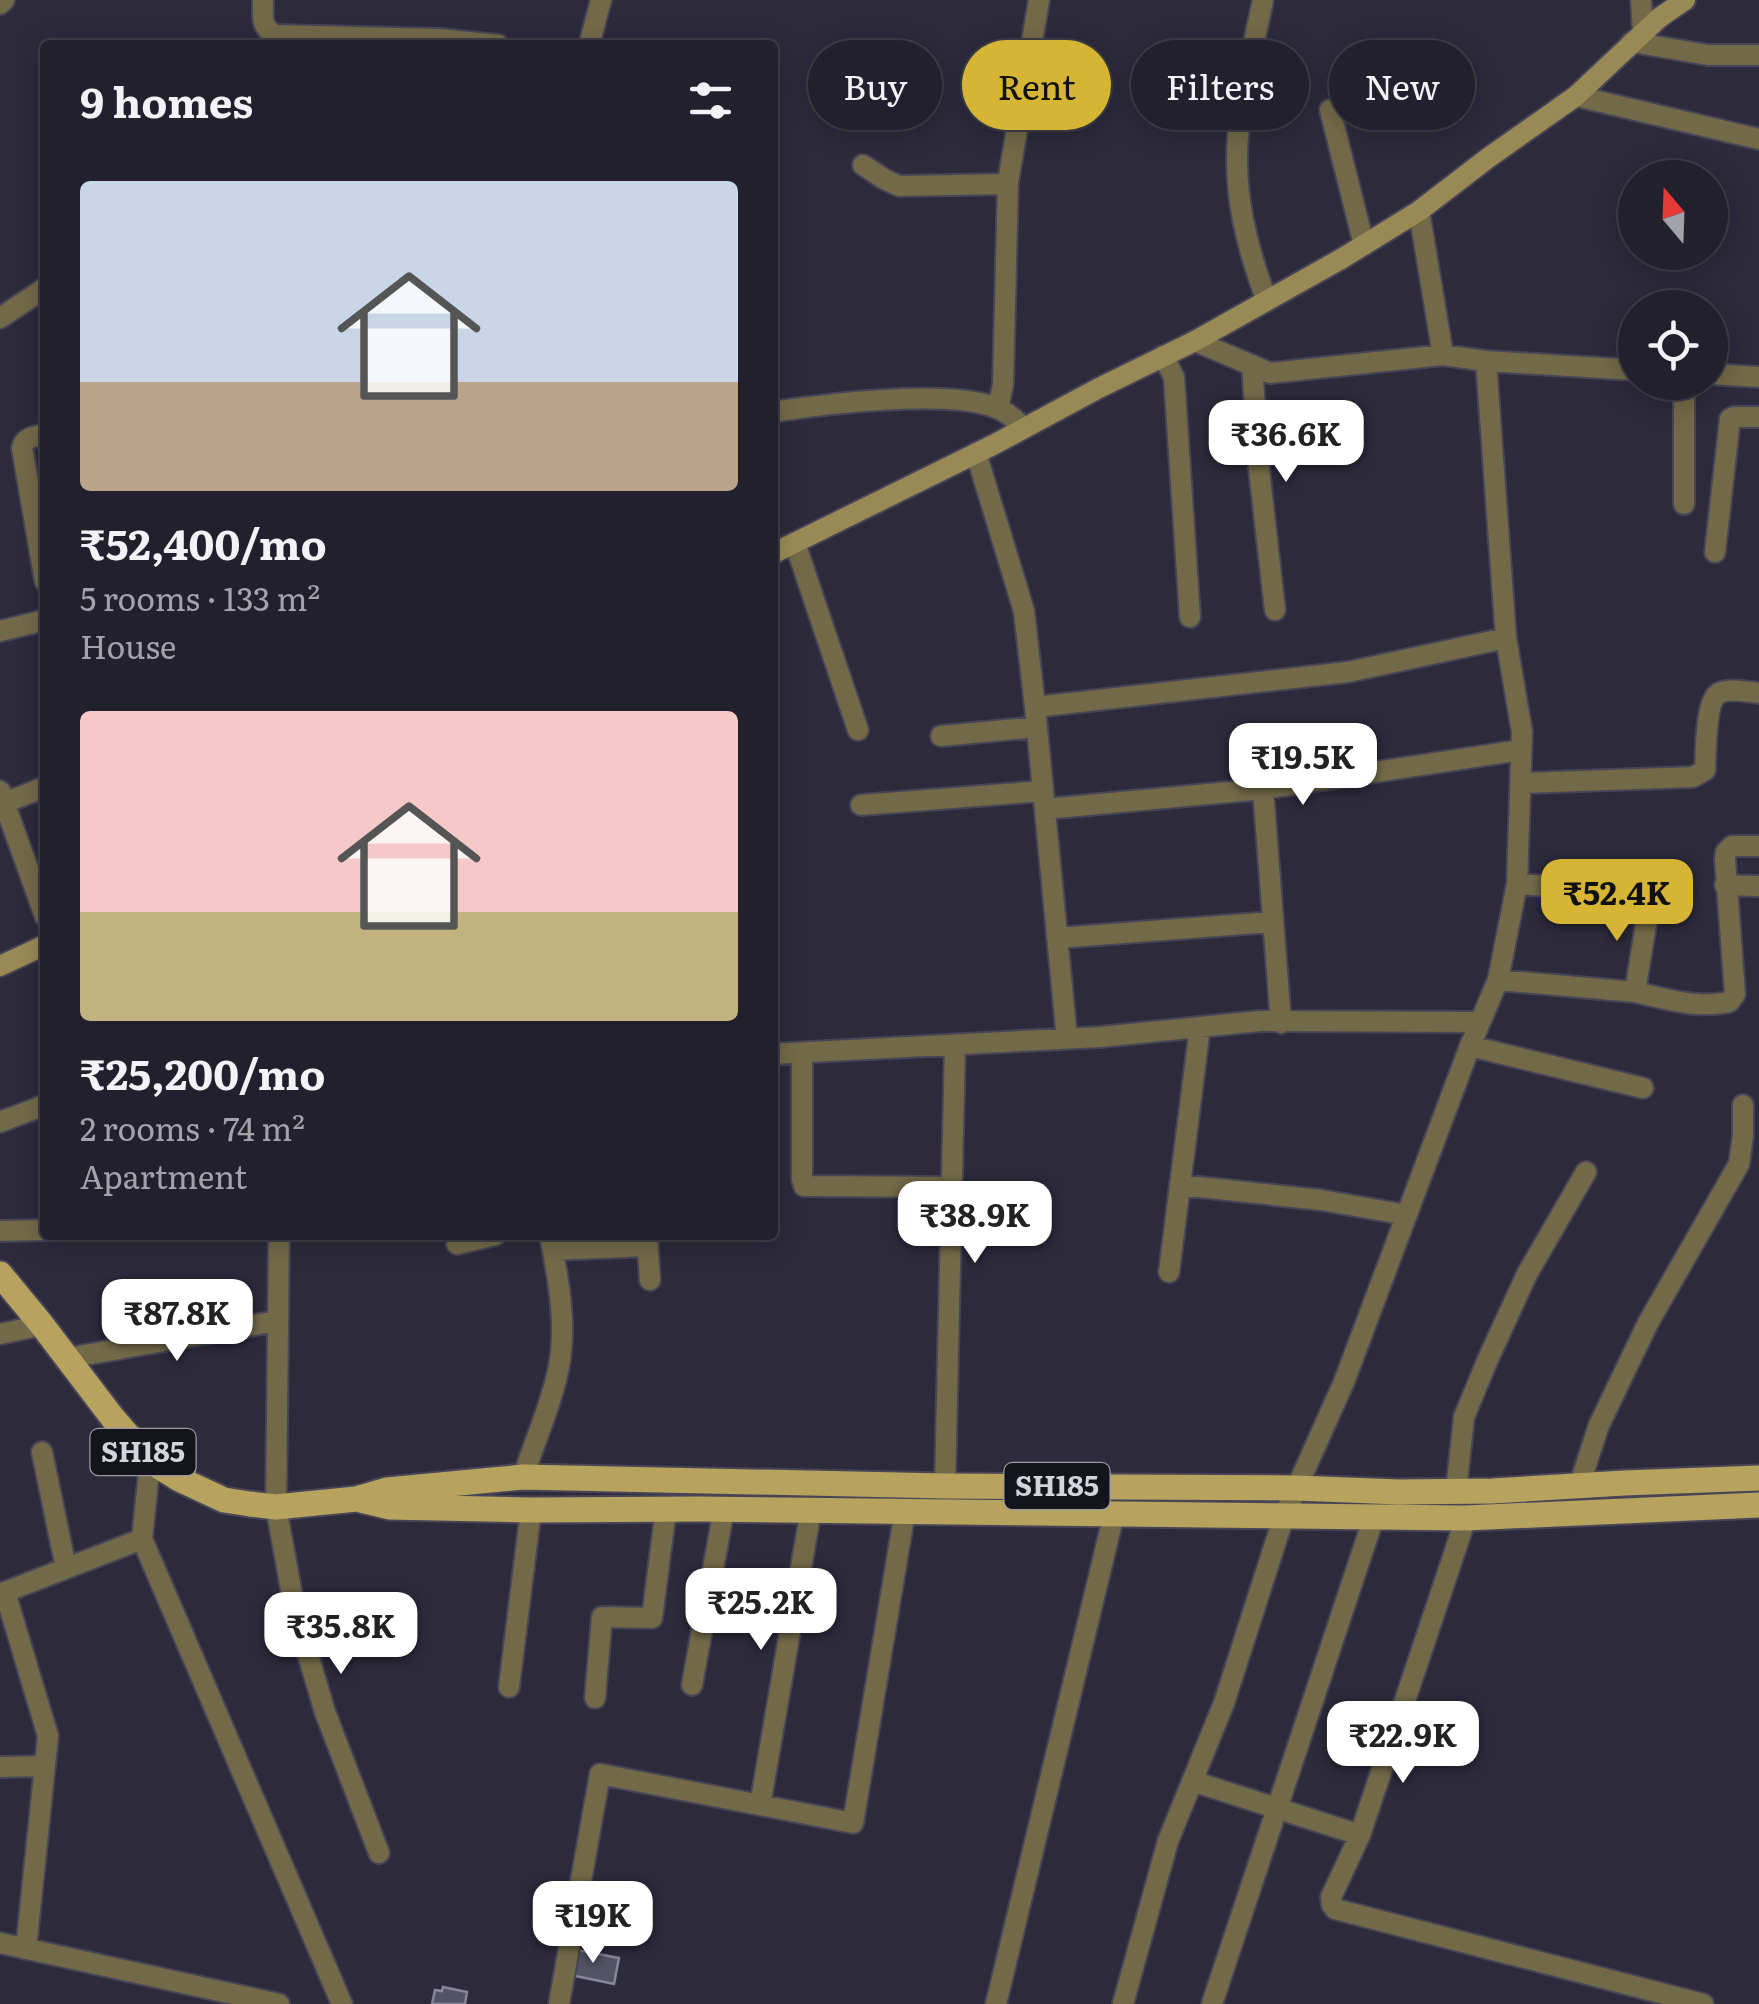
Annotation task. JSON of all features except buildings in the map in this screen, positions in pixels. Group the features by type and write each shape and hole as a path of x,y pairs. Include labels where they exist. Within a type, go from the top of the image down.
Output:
{"main road":[{"path":"778,551 1195,341 1364,245 1419,211 1576,96 1637,37 1685,0"},
{"path":"0,966 40,947"},
{"name":"SH185","path":"0,1274 150,1461 224,1500 276,1507 356,1499 388,1490 524,1478 1456,1492 1759,1478"},
{"name":"SH185","path":"356,1499 390,1507 531,1510 1466,1518 1759,1505"}],"street":[{"path":"263,0 267,38 440,40"},
{"path":"590,40 601,0"},
{"path":"998,408 1003,385 1008,184 1039,0"},
{"path":"1263,0 1238,137 1238,194 1250,256 1267,301"},
{"path":"1641,0 1637,37 1708,55 1759,55"},
{"path":"1576,96 1759,139"},
{"path":"1335,130 1364,245"},
{"path":"863,165 900,186 1008,184"},
{"path":"1419,211 1442,354"},
{"path":"0,318 40,291"},
{"path":"1195,341 1270,372 1442,354 1486,361 1618,369"},
{"path":"1164,356 1174,377 1190,617"},
{"path":"1130,2002 1168,1841 1224,1703 1284,1516 1344,1382 1498,980 1518,884 1522,732 1506,638 1486,361"},
{"path":"1252,365 1258,469 1275,610"},
{"path":"1728,375 1759,377"},
{"path":"778,411 924,399 974,402 998,408 1024,428"},
{"path":"1684,400 1684,504"},
{"path":"1715,552 1730,419 1759,417"},
{"path":"40,435 28,438 22,448 40,552"},
{"path":"976,453 1024,611 1067,1039"},
{"path":"795,543 858,730"},
{"path":"0,631 40,621"},
{"path":"941,736 1036,717 1348,672 1506,638"},
{"path":"1522,783 1693,777 1704,770 1710,706 1715,696 1722,692 1759,693"},
{"path":"862,805 1263,789 1522,750"},
{"path":"40,788 2,797 40,902"},
{"path":"1263,789 1281,1023"},
{"path":"1498,980 1635,992 1692,1005 1728,1002 1734,994 1725,860 1732,846 1759,846"},
{"path":"1518,884 1650,893 1635,992"},
{"path":"1725,884 1759,886"},
{"path":"1057,938 1272,922"},
{"path":"778,1054 1067,1039 1260,1021 1480,1022"},
{"path":"1170,1272 1200,1028"},
{"path":"945,1486 954,1045"},
{"path":"1470,1046 1643,1088"},
{"path":"802,1053 804,1186 952,1187"},
{"path":"1579,1486 1599,1425 1648,1323 1740,1164 1744,1105"},
{"path":"0,1122 40,1107"},
{"path":"1456,1492 1464,1417 1527,1274 1586,1172"},
{"path":"1180,1185 1321,1200 1407,1215"},
{"path":"0,1230 40,1230"},
{"path":"279,1240 276,1507 295,1612 326,1712 379,1854"},
{"path":"457,1244 474,1240"},
{"path":"524,1478 559,1368 562,1335 552,1242 647,1241 650,1280"},
{"path":"68,1358 277,1321"},
{"path":"0,1334 42,1325"},
{"path":"42,1452 66,1568"},
{"path":"150,1461 142,1539 342,2004"},
{"path":"595,1698 602,1617 652,1618 666,1509"},
{"path":"692,1686 724,1509"},
{"path":"509,1687 531,1510"},
{"path":"760,1805 811,1510"},
{"path":"559,2004 600,1774 853,1823 905,1511"},
{"path":"996,2004 1114,1514"},
{"path":"1212,2004 1374,1517"},
{"path":"1466,1518 1360,1834 1331,1897 1332,1906 1703,2004"},
{"path":"26,1949 48,1736 3,1592 142,1539"},
{"path":"0,1767 45,1766"},
{"path":"1192,1781 1360,1834"},
{"path":"0,1943 280,2004"}]}
